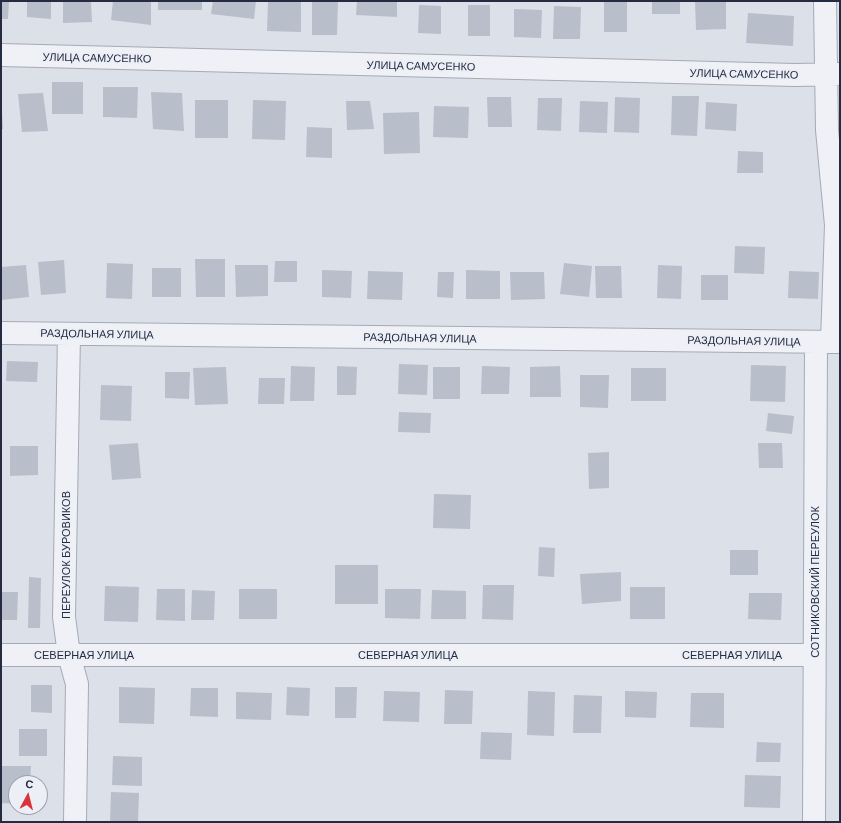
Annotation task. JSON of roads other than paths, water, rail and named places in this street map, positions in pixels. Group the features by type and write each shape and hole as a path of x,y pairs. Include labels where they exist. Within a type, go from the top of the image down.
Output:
{"street":[{"name":"СОТНИКОВСКИЙ ПЕРЕУЛОК","path":"814,822 814,655 836,225 827,130 833,74 825,1"},
{"name":"УЛИЦА САМУСЕНКО","path":"1,55 795,75 833,74"},
{"name":"РАЗДОЛЬНАЯ УЛИЦА","path":"1,332 830,342"},
{"name":"ПЕРЕУЛОК БУРОВИКОВ","path":"69,334 64,617 70,655 77,684 75,822"},
{"name":"СЕВЕРНАЯ УЛИЦА","path":"1,655 814,655"}]}
